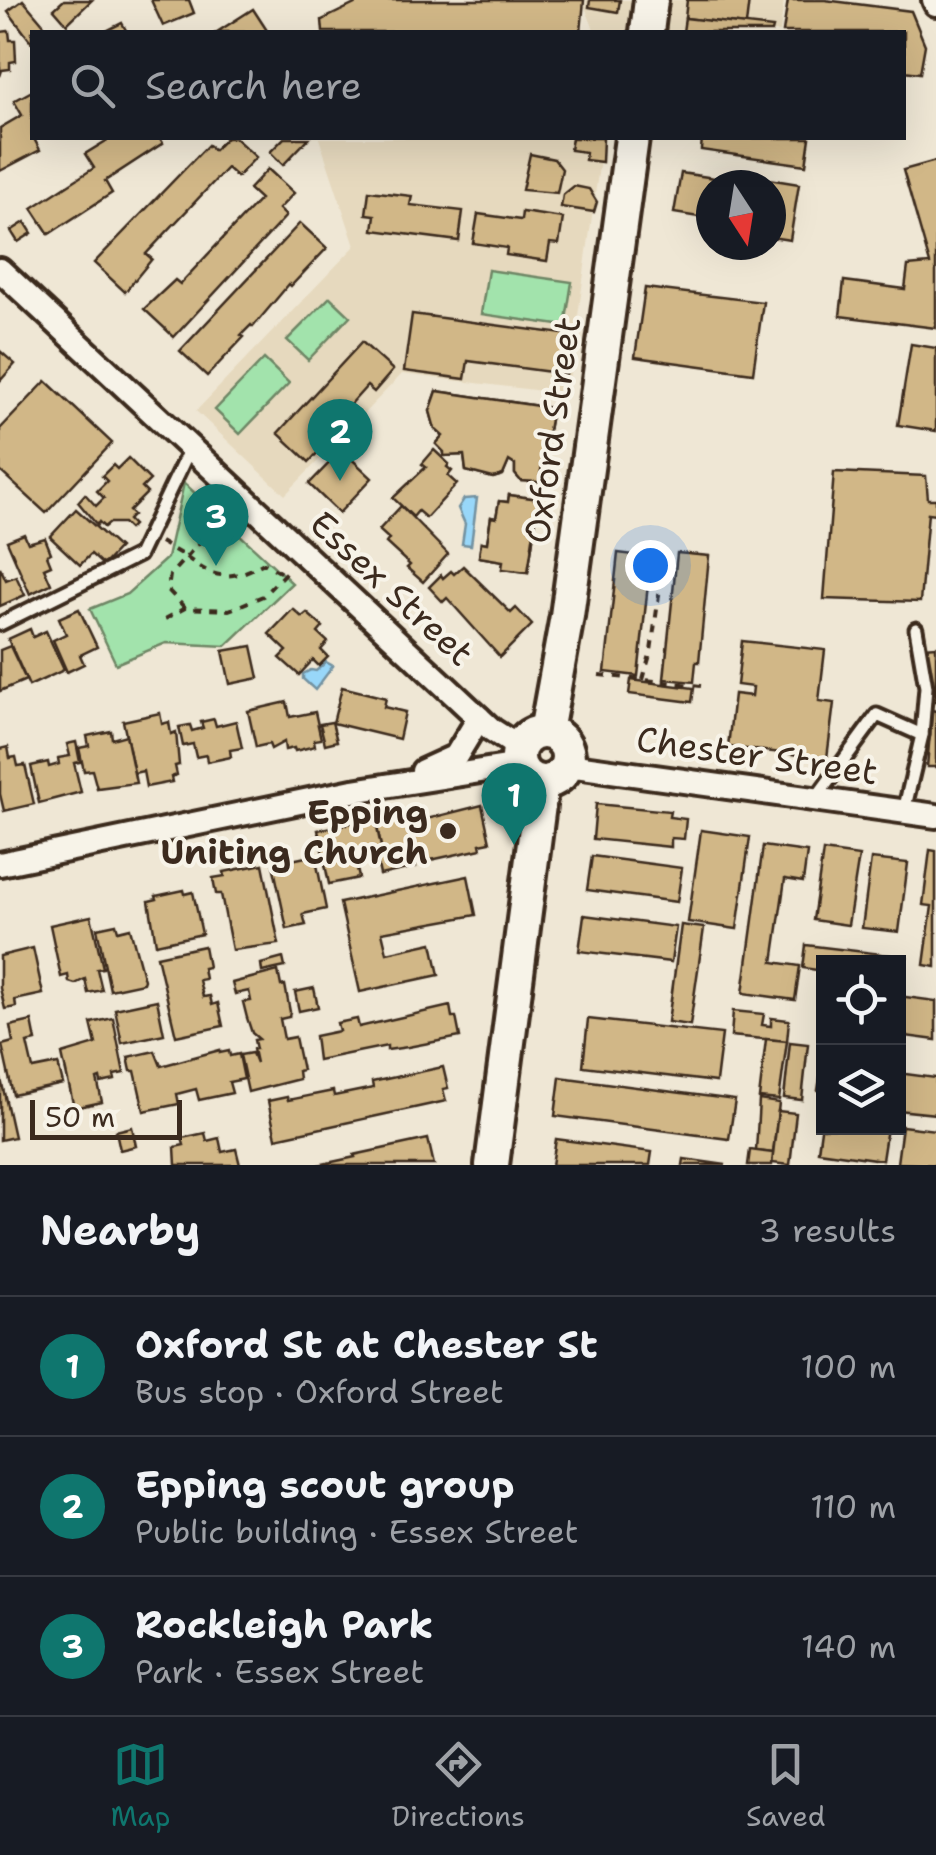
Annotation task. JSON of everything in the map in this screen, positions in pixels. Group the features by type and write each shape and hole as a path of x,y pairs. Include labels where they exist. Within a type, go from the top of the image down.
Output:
{"street":[{"path":"647,30 651,0"},
{"name":"Oxford Street","path":"492,1165 539,758 567,616 632,140"},
{"name":"Essex Street","path":"0,270 479,718 539,758"},
{"name":"Chester Street","path":"352,791 446,762 464,746 479,718"},
{"name":"Chester Street","path":"0,864 352,791 539,758 936,816"}],"lane":[{"path":"0,624 139,555 191,446"},
{"path":"904,811 922,734 926,687 916,629"},
{"path":"816,798 877,716 922,734"}],"path":[{"path":"185,608 168,590 170,575 225,514"},
{"path":"148,536 186,557 208,575 242,575 264,563 284,573 263,596 229,610 185,608 165,620"},
{"path":"643,680 652,651 660,588 658,556"},
{"path":"600,674 701,686"}],"shaded area":[{"path":"586,0 784,0 780,30 594,30"},
{"path":"320,140 603,140 567,394 402,374 285,495 196,411 355,246"}],"green space":[{"path":"488,270 572,282 565,326 481,314"},
{"path":"330,297 350,316 308,360 287,340"},
{"path":"264,359 289,383 240,434 215,410"},
{"path":"184,483 292,583 226,646 166,643 116,664 90,609 127,594 167,558"}],"water":[{"path":"477,498 471,545 462,544 465,524 458,508 464,499"},
{"path":"326,662 333,666 315,690 303,674 316,671"}],"building":[{"path":"23,0 48,30 30,30 30,40 8,11"},
{"path":"64,0 92,0 67,24 54,9"},
{"path":"151,0 189,0 194,13 163,26"},
{"path":"363,0 584,0 581,30 323,30 322,20"},
{"path":"590,0 620,0 618,12 589,7"},
{"path":"687,0 749,0 746,25 685,18"},
{"path":"788,0 825,0 911,11 925,45 920,73 906,71 906,30 783,30"},
{"path":"253,9 267,30 220,30"},
{"path":"685,18 773,28 772,30 683,30"},
{"path":"122,23 126,30 108,30"},
{"path":"9,31 10,40 15,40 16,61 10,62 10,69 2,70 0,76 0,32"},
{"path":"30,92 30,140 35,140 40,150 0,171 0,128 22,115 14,101"},
{"path":"108,140 163,143 105,181 112,193 49,234 32,208 94,168 85,154"},
{"path":"224,140 237,140 256,157 237,177 227,168 146,254 152,259 125,292 94,263 208,145 214,150"},
{"path":"282,140 307,140 283,165 270,152"},
{"path":"572,140 603,140 602,162 585,160 586,152 570,150"},
{"path":"702,140 810,140 806,165 701,150"},
{"path":"530,154 554,159 562,169 557,193 522,190"},
{"path":"936,161 936,328 840,316 844,281 905,289 908,266 930,264 903,170"},
{"path":"268,169 294,193 279,209 286,216 174,337 144,309 175,280 180,284 260,199 249,189"},
{"path":"681,173 696,175 696,217 674,213"},
{"path":"786,182 799,184 790,240 786,239"},
{"path":"574,186 589,189 597,202 594,212 561,207 563,195"},
{"path":"369,191 412,196 410,205 463,211 459,241 373,230 375,215 366,214"},
{"path":"522,212 563,218 559,244 550,243 547,261 506,255 507,248 473,243 478,214 521,220"},
{"path":"25,222 32,233 18,242 11,231"},
{"path":"300,223 327,248 241,335 244,337 207,376 180,351"},
{"path":"645,288 763,302 753,373 635,357"},
{"path":"412,314 571,335 566,374 468,361 465,379 404,371"},
{"path":"362,342 393,370 374,392 367,386 323,435 329,440 309,462 278,433"},
{"path":"911,344 936,348 936,431 898,425"},
{"path":"0,351 15,364 0,381"},
{"path":"46,381 112,443 46,513 0,471 0,429"},
{"path":"437,391 552,408 539,482 521,481 515,474 515,465 509,461 503,475 493,478 466,471 464,455 444,456 436,444 443,436 435,429 430,411"},
{"path":"437,391 552,408 539,482 521,481 515,474 515,465 509,461 503,475 493,478 466,471 464,455 444,456 436,444 443,436 435,429 430,411"},
{"path":"342,450 372,478 339,513 309,484"},
{"path":"434,450 449,464 447,467 452,471 448,476 457,484 426,518 418,511 413,517 393,498 426,467 422,464"},
{"path":"128,458 150,480 142,488 147,493 129,511 133,515 128,520 133,525 129,529 123,523 97,525 78,502 85,494 96,506 104,498 97,491 107,481 102,476"},
{"path":"834,472 926,476 928,499 936,499 936,514 928,513 920,602 824,599"},
{"path":"509,495 539,499 528,572 502,569 503,561 479,557 481,542 487,543 491,517 496,518 499,501 508,502"},
{"path":"509,495 539,499 528,572 502,569 503,561 479,557 481,542 487,543 491,517 496,518 499,501 508,502"},
{"path":"401,506 448,554 423,582 407,568 410,565 386,543 389,539 379,530"},
{"path":"76,509 119,548 103,565 91,554 80,565 50,537"},
{"path":"24,534 28,543 45,538 51,553 47,555 51,565 44,568 51,584 30,594 7,541"},
{"path":"618,553 651,557 638,676 605,672"},
{"path":"677,553 709,556 694,682 664,679"},
{"path":"463,566 511,613 516,608 532,625 500,657 447,598 443,602 429,587 441,575 443,578 451,571 454,574"},
{"path":"0,567 6,580 16,576 25,595 0,606"},
{"path":"79,609 97,647 80,655 84,664 67,672 53,640 66,634 59,618"},
{"path":"293,609 302,617 307,613 323,627 318,633 328,642 321,650 328,657 319,666 313,660 299,675 280,658 287,651 269,634"},
{"path":"30,629 33,637 46,631 64,670 29,686 8,639"},
{"path":"742,641 825,650 819,701 834,703 827,758 728,747 734,694 752,696 753,687 737,685"},
{"path":"10,646 26,680 0,691 0,650"},
{"path":"252,646 259,678 230,684 223,651"},
{"path":"936,646 936,701 931,701 925,647"},
{"path":"631,680 694,688 692,702 629,694"},
{"path":"342,687 386,698 384,707 405,712 399,739 333,723"},
{"path":"287,702 290,717 315,712 321,739 314,740 315,746 295,751 285,750 284,742 271,749 269,744 256,747 248,711"},
{"path":"932,710 936,711 936,767 927,767"},
{"path":"160,713 162,724 169,722 171,734 176,732 179,765 175,766 177,775 171,777 172,782 146,787 143,771 134,773 123,721"},
{"path":"214,719 216,726 236,721 242,748 230,750 231,757 207,762 206,755 196,757 193,744 183,746 179,727 190,725 192,731 203,728 201,722"},
{"path":"332,722 337,741 325,744 320,724"},
{"path":"111,731 112,739 126,735 136,783 97,788 92,770 84,771 79,748 89,746 87,736"},
{"path":"76,742 80,762 74,763 81,792 39,803 31,766 59,764 58,758 70,756 67,744"},
{"path":"8,747 10,758 16,757 18,766 25,765 34,804 4,811 0,749"},
{"path":"596,804 670,811 669,817 686,819 684,839 671,838 671,847 593,839"},
{"name":"Epping Uniting Church","path":"482,805 490,842 480,844 481,849 417,863 406,815 421,811 423,820"},
{"path":"405,816 416,867 380,875 376,856 382,852 376,822"},
{"path":"375,818 382,852 374,854 375,860 356,864 359,878 329,884 318,830"},
{"path":"701,830 750,837 737,929 688,922"},
{"path":"763,846 807,852 803,882 785,879 773,962 800,966 795,1000 743,993"},
{"path":"930,850 936,851 936,967 924,965 932,906 923,905"},
{"path":"823,851 859,856 848,925 813,920"},
{"path":"315,855 326,909 303,914 306,925 287,929 273,864"},
{"path":"592,856 682,868 677,902 587,890"},
{"path":"871,859 908,863 899,932 862,928"},
{"path":"263,864 279,944 232,950 221,894 216,894 213,878"},
{"path":"468,876 476,915 382,932 387,953 432,943 439,975 360,992 340,903"},
{"path":"184,890 185,894 193,892 202,934 156,944 149,901"},
{"path":"584,915 676,927 671,962 579,951"},
{"path":"91,916 103,968 97,969 102,990 88,993 85,979 75,984 69,982 68,975 61,977 50,925"},
{"path":"116,924 118,931 130,928 144,980 110,990 97,928"},
{"path":"681,925 704,928 690,1025 668,1022"},
{"path":"806,945 890,955 816,955 816,970 803,968"},
{"path":"204,946 208,967 203,968 205,979 199,980 203,997 210,996 212,1005 218,1003 223,1026 176,1036 157,956"},
{"path":"33,948 43,994 15,1000 16,1007 5,1009 0,988 0,956"},
{"path":"283,958 285,967 262,972 261,964"},
{"path":"278,971 290,1012 289,1017 280,1019 284,1039 295,1037 302,1070 298,1071 299,1079 248,1092 240,1055 252,1053 256,1063 254,1040 259,1039 252,1033 243,1002 251,1001 249,991 235,994 232,983"},
{"path":"314,988 318,1007 299,1011 295,992"},
{"path":"906,997 936,1001 936,1040 906,1036"},
{"path":"157,1000 164,1034 122,1043 115,1009"},
{"path":"450,1006 460,1037 318,1060 315,1036 339,1031 337,1023 357,1019 359,1027"},
{"path":"733,1011 764,1014 762,1025 771,1026 771,1018 789,1020 787,1041 731,1036"},
{"path":"113,1018 124,1073 114,1075 115,1080 101,1083 97,1079 102,1102 74,1108 62,1054 96,1044 91,1023"},
{"path":"588,1019 722,1034 716,1082 583,1066"},
{"path":"32,1021 36,1041 27,1043 33,1069 58,1064 63,1084 13,1095 2,1045 13,1042 10,1026"},
{"path":"766,1039 787,1041 779,1100 759,1098"},
{"path":"790,1042 808,1044 802,1100 784,1098"},
{"path":"155,1051 161,1066 229,1051 230,1056 239,1054 244,1079 229,1082 232,1093 199,1100 196,1089 177,1094 179,1104 144,1111 128,1057"},
{"path":"443,1067 448,1088 443,1089 446,1101 276,1138 268,1101 333,1091 334,1096 373,1088 372,1082"},
{"path":"906,1074 936,1078 936,1114 906,1111"},
{"path":"560,1077 735,1100 729,1139 555,1116"},
{"path":"0,1080 14,1137 0,1140"},
{"path":"759,1100 779,1103 773,1153 756,1151"},
{"path":"778,1111 796,1113 790,1165 772,1163"},
{"path":"906,1126 936,1130 936,1165 897,1163 901,1135 906,1135"},
{"path":"132,1127 136,1146 120,1150 116,1131"},
{"path":"205,1133 207,1141 219,1138 222,1152 236,1149 240,1165 176,1165 175,1147 184,1145 182,1138"},
{"path":"820,1135 886,1135 882,1160 818,1151"},
{"path":"428,1139 434,1165 318,1165 354,1155"},
{"path":"556,1139 652,1152 650,1165 552,1165"},
{"path":"750,1150 773,1153 772,1165 748,1165"},
{"path":"684,1159 726,1165 683,1165"}],"place":[{"name":"Epping scout group","path":"340,481"},
{"name":"Rockleigh Park","path":"216,566"},
{"name":"Epping Uniting Church","path":"448,831"},
{"name":"Oxford St at Chester St","path":"514,845"}]}
